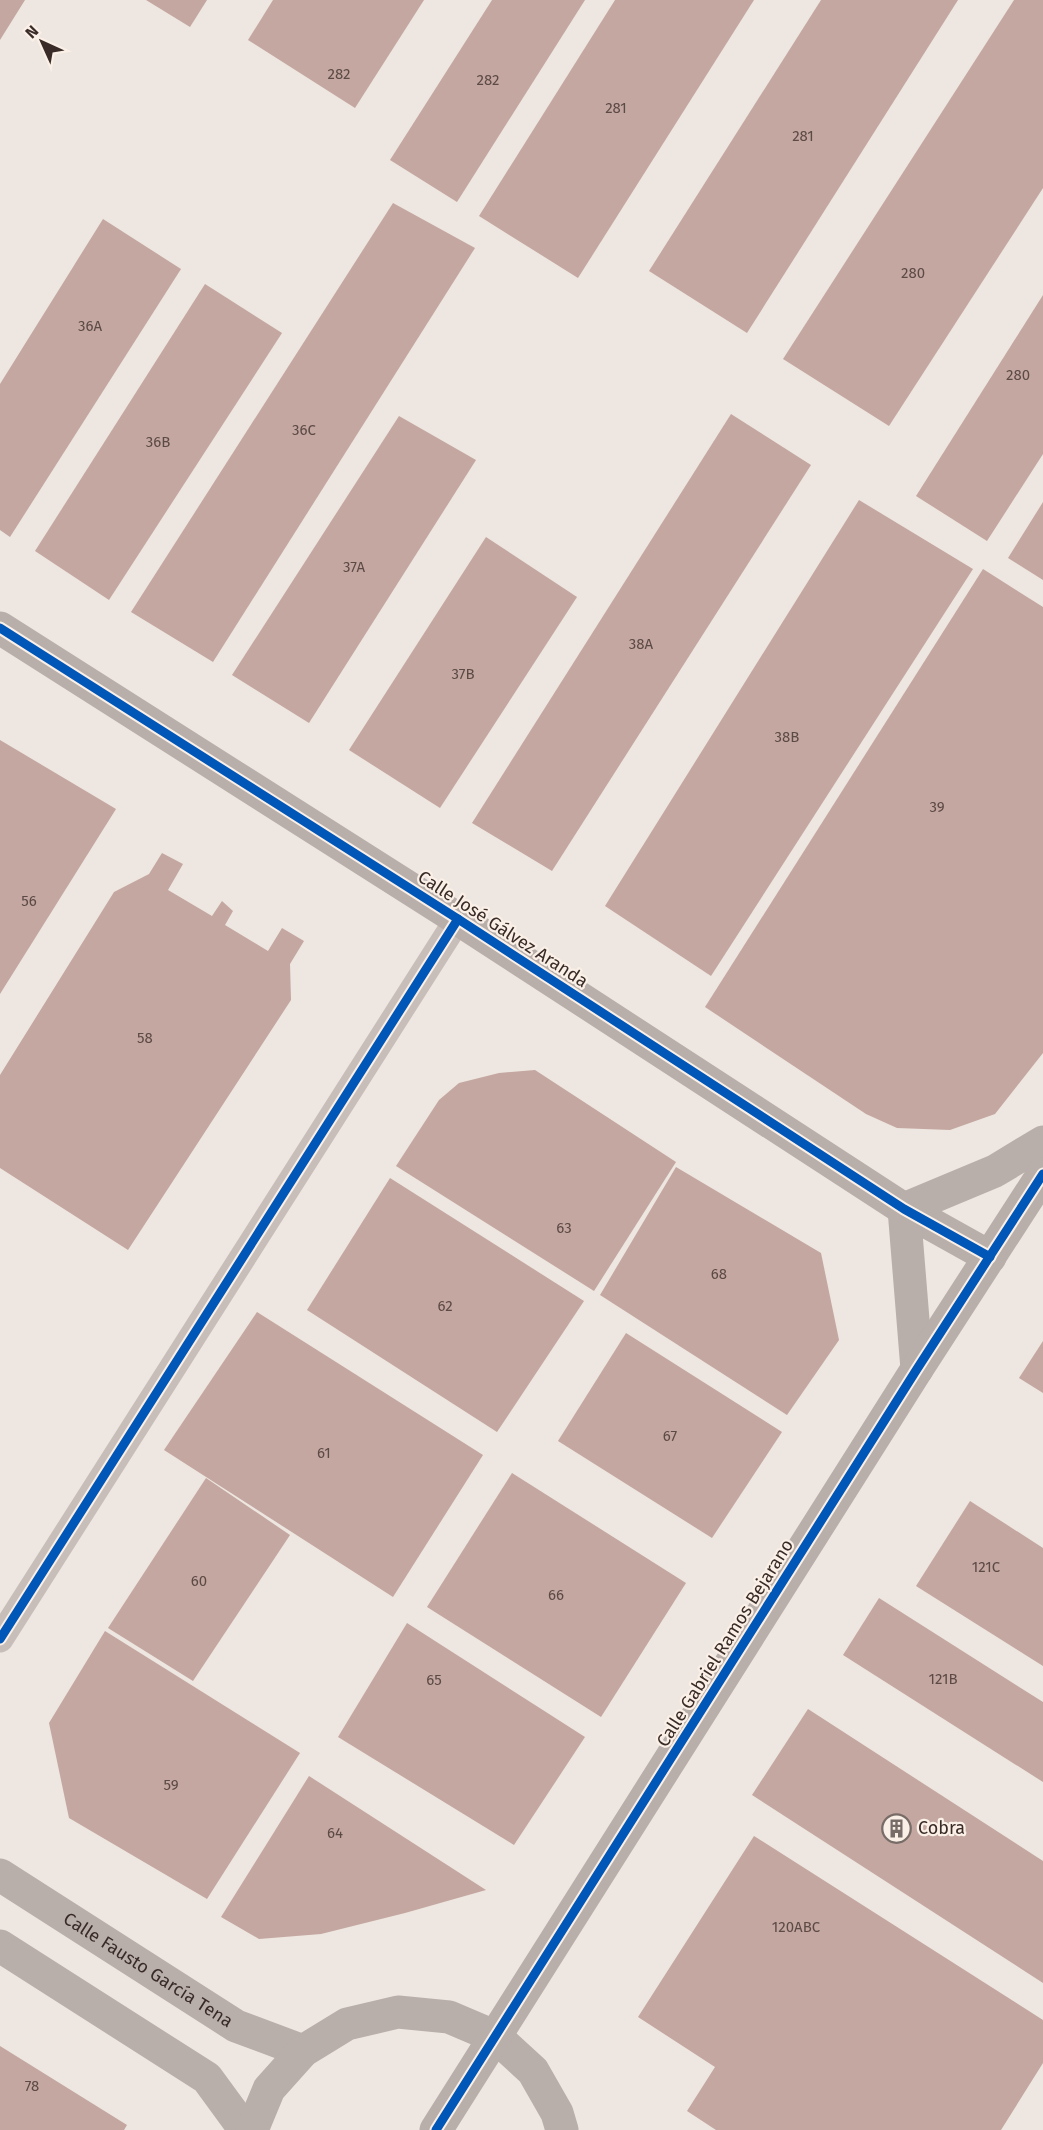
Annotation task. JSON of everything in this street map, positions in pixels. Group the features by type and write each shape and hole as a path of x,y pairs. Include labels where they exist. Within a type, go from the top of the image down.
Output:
{"street":[{"name":"Calle José Gálvez Aranda","path":"0,628 458,919 904,1209 990,1257"},
{"path":"0,1639 458,919"},
{"path":"917,1369 904,1209 995,1171 1043,1142"},
{"name":"Calle Gabriel Ramos Bejarano","path":"436,2130 917,1369 1043,1174"},
{"name":"Calle Fausto García Tena","path":"0,1875 236,2026 303,2050"},
{"path":"0,1946 207,2078 245,2130"},
{"path":"252,2130 269,2089 303,2050 347,2024 398,2012 449,2017 496,2037 533,2071 558,2113 562,2130"}],"building":[{"path":"0,0 25,0 0,40"},
{"path":"146,0 207,0 190,27"},
{"path":"273,0 424,0 355,108 248,40"},
{"path":"492,0 585,0 457,202 390,160"},
{"path":"615,0 754,0 578,278 479,216"},
{"path":"821,0 958,0 747,333 649,271"},
{"path":"1014,0 1043,0 1043,188 889,426 783,359"},
{"path":"393,203 475,248 213,662 131,612"},
{"path":"103,219 181,269 10,537 0,530 0,384"},
{"path":"205,284 282,333 109,600 35,551"},
{"path":"1043,295 1043,454 987,541 916,496"},
{"path":"731,414 811,465 552,871 472,823"},
{"path":"399,416 476,460 309,723 232,675"},
{"path":"859,500 973,569 711,976 605,906"},
{"path":"1043,502 1043,580 1008,558"},
{"path":"486,537 577,597 440,808 349,750"},
{"path":"983,569 1043,607 1043,1053 995,1114 950,1130 897,1128 866,1114 705,1007"},
{"path":"0,740 116,809 0,994"},
{"path":"162,853 183,864 168,890 212,916 222,901 233,911 225,925 268,951 282,928 304,941 290,964 291,1000 128,1250 0,1168 0,1075 114,892 149,874"},
{"path":"535,1070 676,1162 594,1291 396,1166 439,1100 459,1083 499,1073"},
{"path":"676,1167 821,1253 839,1340 787,1415 600,1295"},
{"path":"390,1178 584,1301 497,1432 307,1310"},
{"path":"257,1312 483,1455 393,1597 164,1450"},
{"path":"626,1333 782,1432 712,1538 558,1441"},
{"path":"1043,1341 1043,1393 1019,1378"},
{"path":"512,1473 686,1583 601,1717 427,1607"},
{"path":"206,1478 290,1535 193,1681 108,1628"},
{"path":"970,1501 1043,1548 1043,1666 916,1586"},
{"path":"879,1598 1043,1702 1043,1782 843,1655"},
{"path":"407,1623 585,1737 514,1845 338,1737"},
{"path":"105,1631 300,1753 207,1899 69,1818 49,1723"},
{"name":"Cobra","path":"808,1709 1043,1861 1043,1983 752,1795"},
{"path":"309,1776 486,1890 321,1934 259,1939 221,1917"},
{"path":"754,1836 1043,2020 1043,2063 1001,2130 716,2130 687,2111 715,2067 638,2017"},
{"path":"0,2046 127,2125 124,2130 0,2130"}],"cycle path":[{"path":"0,628 458,919 904,1209 990,1257"},
{"path":"0,1639 458,919"},
{"path":"436,2130 917,1369 1043,1174"}],"place":[{"name":"Cobra","path":"897,1828"}]}
